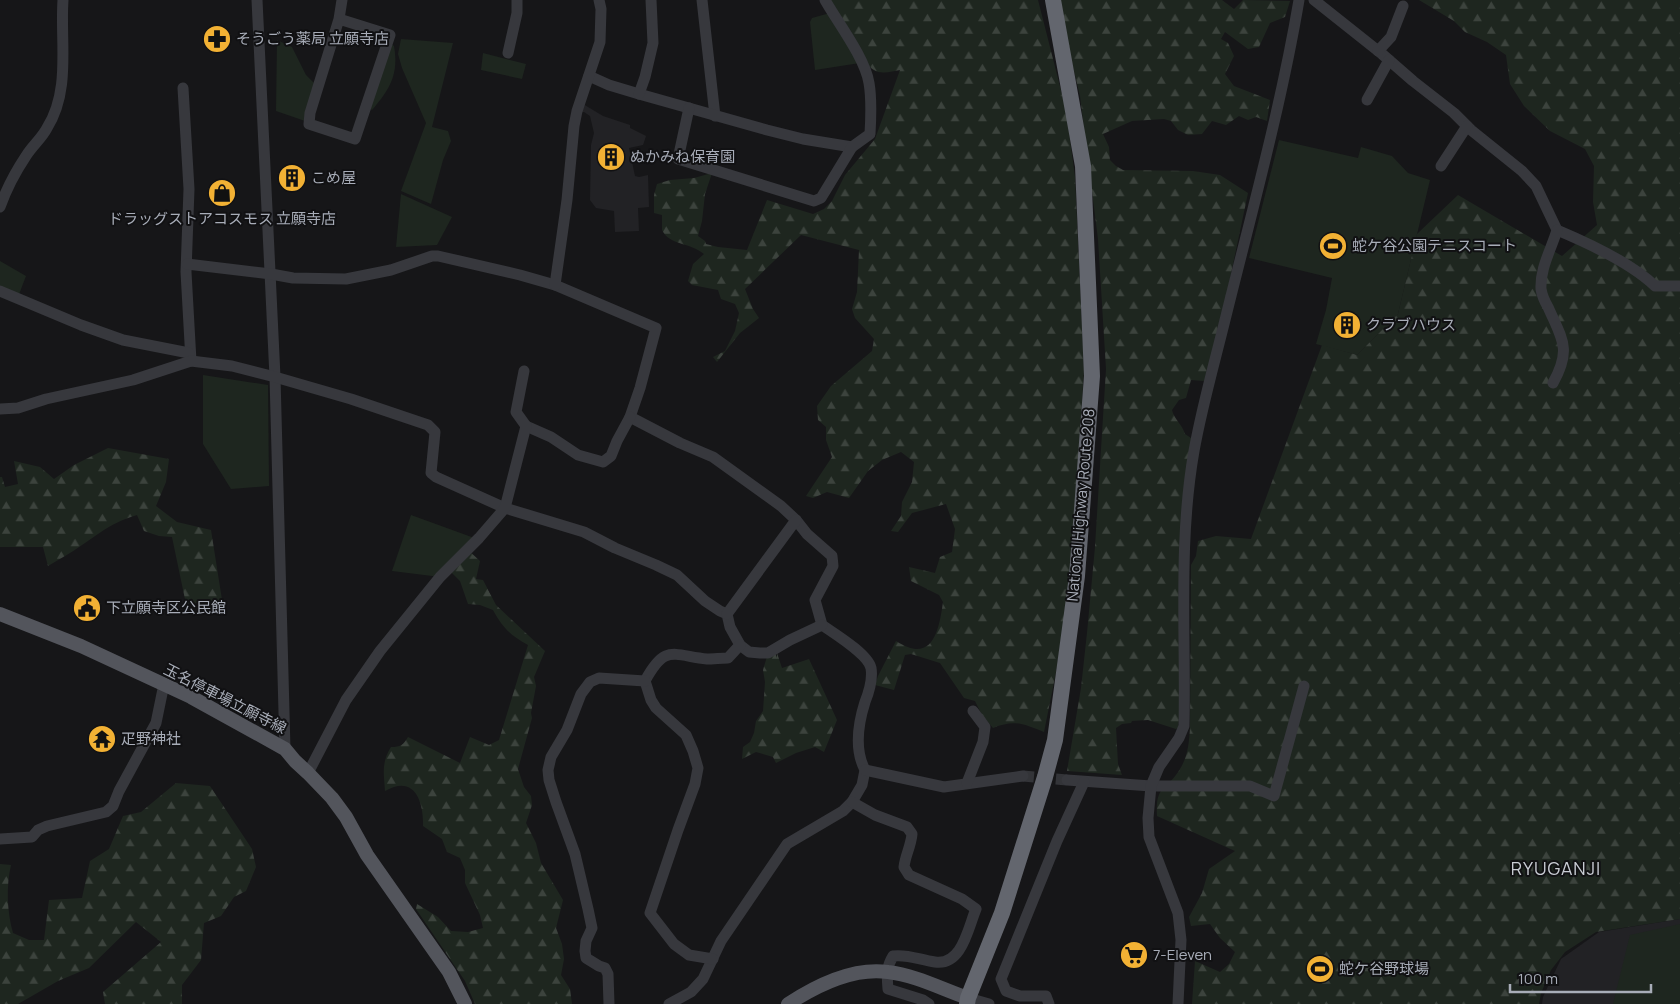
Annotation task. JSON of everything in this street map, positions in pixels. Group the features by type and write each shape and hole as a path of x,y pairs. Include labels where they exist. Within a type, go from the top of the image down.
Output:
{"highway":[{"name":"National Highway Route 208","path":"966,1002 1002,913 1046,777 1055,740 1077,576 1092,376 1083,166 1052,0"}],"main road":[{"name":"玉名停車場立願寺線","path":"0,614 81,646 164,684 286,749 295,761 332,798 346,817 367,855 449,972 465,1004"},
{"path":"788,1004 821,985 845,975 869,971 887,971 902,974 966,1002"}],"street":[{"path":"0,208 26,156 48,128 56,108 63,73 64,51 61,21 63,0"},
{"path":"257,0 276,377 286,749"},
{"path":"340,19 390,35 354,139 309,124 310,113 340,19 342,0"},
{"path":"508,53 517,13 517,0"},
{"path":"555,285 567,200 574,126 577,111 600,42 601,9 599,0"},
{"path":"639,94 653,43 651,0"},
{"path":"702,0 715,116"},
{"path":"689,108 678,159 814,201 821,198 852,147 870,134 871,116 869,82 860,60 824,0"},
{"path":"1178,1004 1181,940 1178,913 1149,837 1150,786 1179,738 1184,726 1186,509 1194,451 1288,68 1300,0"},
{"path":"1314,0 1378,50 1522,171 1536,186 1557,230 1584,241 1642,273 1655,286 1680,286"},
{"path":"1378,50 1391,37 1403,6"},
{"path":"1368,100 1389,60"},
{"path":"589,76 609,85 639,94 803,140 852,147"},
{"path":"183,88 189,189 187,264 190,357"},
{"path":"1441,166 1467,126"},
{"path":"1552,383 1563,360 1563,346 1560,330 1541,292 1541,273 1557,230"},
{"path":"187,264 292,278 346,279 391,270 432,256 438,256 555,285 656,328 630,417 611,456 603,462 578,455 551,437 526,426 516,412 524,370"},
{"path":"0,291 81,325 123,340 276,377 428,425 435,432 431,473 436,478 505,508 584,532 615,548 656,565 677,575 705,601 727,614"},
{"path":"0,409 18,408 46,399 133,380 190,357"},
{"path":"630,417 680,443 713,457 780,506 832,556 833,566 815,600 822,626 849,643 871,668 870,687 858,731 860,761 866,770 944,786 1023,776"},
{"path":"308,772 346,700 380,651 440,577 479,538 505,508 526,426"},
{"path":"796,520 727,614 730,627 740,645 749,652 768,653 790,640 822,626"},
{"path":"713,960 689,955 674,944 650,913 695,784 698,768 686,735 656,708 650,700 645,681 656,662 670,653 709,659 728,658 740,645"},
{"path":"609,1004 608,974 605,968 586,958 585,951 592,928 576,854 556,802 548,770 551,757 567,730 581,694 590,682 599,678 645,681"},
{"path":"0,839 32,837 38,830 47,826 106,812 113,806 119,791 156,723 164,684"},
{"path":"1067,780 1150,786 1250,786 1274,796 1304,686"},
{"path":"967,783 983,742 985,727 973,711"},
{"path":"669,1004 691,992 703,979 721,941 787,844 843,811 852,802 862,785 866,770"},
{"path":"1049,1004 1046,996 1020,996 1006,991 1001,979 1053,848 1084,782"},
{"path":"852,802 875,816 907,827 912,834 904,867 909,875 962,899 976,909 960,948 953,958 947,962 936,962 909,956 893,956 889,962 887,971 888,990 923,1000 929,1004"},
{"path":"966,1002 989,1004"}],"shaded area":[{"path":"583,104 603,116 630,125 630,128 646,136 643,145 629,148 635,176 648,175 649,207 638,208 639,231 615,232 614,211 596,208 590,200 591,145 594,133 590,116 584,112 579,113"},
{"path":"1680,919 1680,1004 1542,1004 1543,997 1561,959 1599,932"}],"green space":[{"path":"829,0 1038,0 1066,110 1075,177 1084,370 1073,541 1066,606 1056,672 1044,732 1013,723 993,728 982,715 975,701 964,698 940,663 911,654 905,655 894,690 875,685 896,641 908,647 918,649 926,647 932,641 939,623 943,602 939,595 911,581 909,567 935,573 940,557 952,552 955,529 946,504 912,513 898,532 891,531 901,516 902,502 912,482 914,462 901,452 882,460 868,471 849,498 827,492 813,498 806,496 832,457 826,440 826,427 818,420 817,406 831,386 872,351 874,339 855,318 852,309 857,292 859,250 801,235 745,289 759,318 740,333 717,362 713,357 725,351 735,331 739,313 735,304 721,299 718,290 692,285 688,281 693,264 704,254 693,247 670,239 662,230 662,215 654,213 654,195 657,184 712,173 705,194 698,236 706,244 747,250 767,200 813,214 824,209 832,201 845,175 875,139 900,70 880,72 869,66 863,59"},
{"path":"1057,0 1222,0 1234,9 1243,0 1290,1 1285,17 1270,23 1259,47 1248,49 1225,32 1221,39 1228,43 1234,56 1225,74 1234,86 1270,100 1267,121 1256,117 1248,120 1239,116 1226,125 1212,121 1202,134 1188,135 1178,130 1171,121 1164,119 1132,121 1103,134 1109,147 1110,160 1123,170 1193,171 1220,175 1248,193 1209,378 1204,381 1191,380 1186,398 1179,400 1172,410 1185,434 1194,440 1182,692 1178,728 1148,720 1132,721 1116,728 1118,764 1122,775 1067,771 1081,688 1087,633 1095,547 1106,369 1098,239 1080,96"},
{"path":"1419,0 1680,0 1680,919 1596,932 1565,952 1551,970 1541,993 1539,1004 1192,1004 1195,961 1220,972 1229,964 1235,952 1220,938 1210,924 1191,926 1189,917 1202,893 1209,869 1235,851 1157,816 1160,793 1180,769 1189,744 1191,565 1196,556 1198,541 1216,536 1251,539 1322,345 1357,355 1398,314 1417,234 1458,195 1562,256 1597,225 1593,202 1594,166 1585,149 1550,131 1524,106 1510,84 1506,55 1487,42 1465,32 1454,21"},
{"path":"830,13 860,63 815,70 810,22 812,18"},
{"path":"401,39 453,43 432,127 448,131 451,141 443,160 431,204 401,191 426,123 402,68 398,54"},
{"path":"277,40 292,47 306,75 315,84 305,121 276,111"},
{"path":"391,44 394,46 395,56 392,81 372,110 369,108"},
{"path":"483,53 526,64 522,79 481,70"},
{"name":"蛇ケ谷公園テニスコート","path":"1279,140 1358,158 1361,147 1392,156 1408,173 1430,180 1398,314 1357,355 1316,344 1326,310 1332,278 1249,258"},
{"path":"401,194 452,217 437,245 396,247"},
{"path":"0,261 26,276 18,297 0,288"},
{"path":"203,375 268,385 269,486 231,489 203,444"},
{"path":"108,448 169,459 166,482 156,506 177,522 211,530 222,600 186,604 172,537 159,536 144,531 137,515 120,521 48,566 43,547 0,547 0,477 2,477 5,487 18,484 14,461 40,467 54,479 74,465"},
{"path":"411,515 477,539 440,577 392,571"},
{"path":"468,550 480,561 476,579 483,580 496,605 545,651 534,677 536,686 531,713 532,718 518,769 524,787 531,796 532,805 526,823 536,843 541,863 563,900 556,928 562,944 564,959 561,975 570,989 572,1004 475,1004 465,981 416,909 417,904 438,917 451,931 468,932 483,928 480,915 465,883 465,870 460,858 447,852 442,839 423,826 422,808 419,799 410,788 403,786 385,791 384,769 388,753 391,747 401,745 408,737 460,763 470,737 489,745 499,740 528,645 516,638 500,622 493,610 480,605 468,604 460,581 448,569"},
{"path":"774,650 777,658 777,653 782,668 809,659 837,720 824,752 815,747 796,753 776,763 773,757 756,752 742,759 743,747 750,742 756,721 763,711 765,682 763,670 768,653"},
{"path":"176,783 210,786 252,849 256,867 246,891 234,897 221,916 204,923 201,960 182,985 182,1004 105,1004 103,992 161,942 136,922 89,968 58,981 18,1004 0,1004 0,864 11,865 8,899 13,933 29,940 44,940 49,900 82,898 90,861 109,849 123,816 141,812"},
{"path":"1680,924 1680,1004 1613,1004 1630,935"}],"tunnel":[{"path":"1023,776 1067,780"}],"place":[{"name":"そうごう薬局 立願寺店","path":"217,39"},
{"name":"ぬかみね保育園","path":"611,157"},
{"name":"こめ屋","path":"292,178"},
{"name":"ドラッグストアコスモス 立願寺店","path":"222,193"},
{"name":"蛇ケ谷公園テニスコート","path":"1333,246"},
{"name":"クラブハウス","path":"1347,325"},
{"name":"下立願寺区公民館","path":"87,608"},
{"name":"疋野神社","path":"102,739"},
{"name":"7-Eleven","path":"1134,955"},
{"name":"蛇ケ谷野球場","path":"1320,969"}],"district":[{"name":"RYUGANJI","path":"1556,869"}]}
